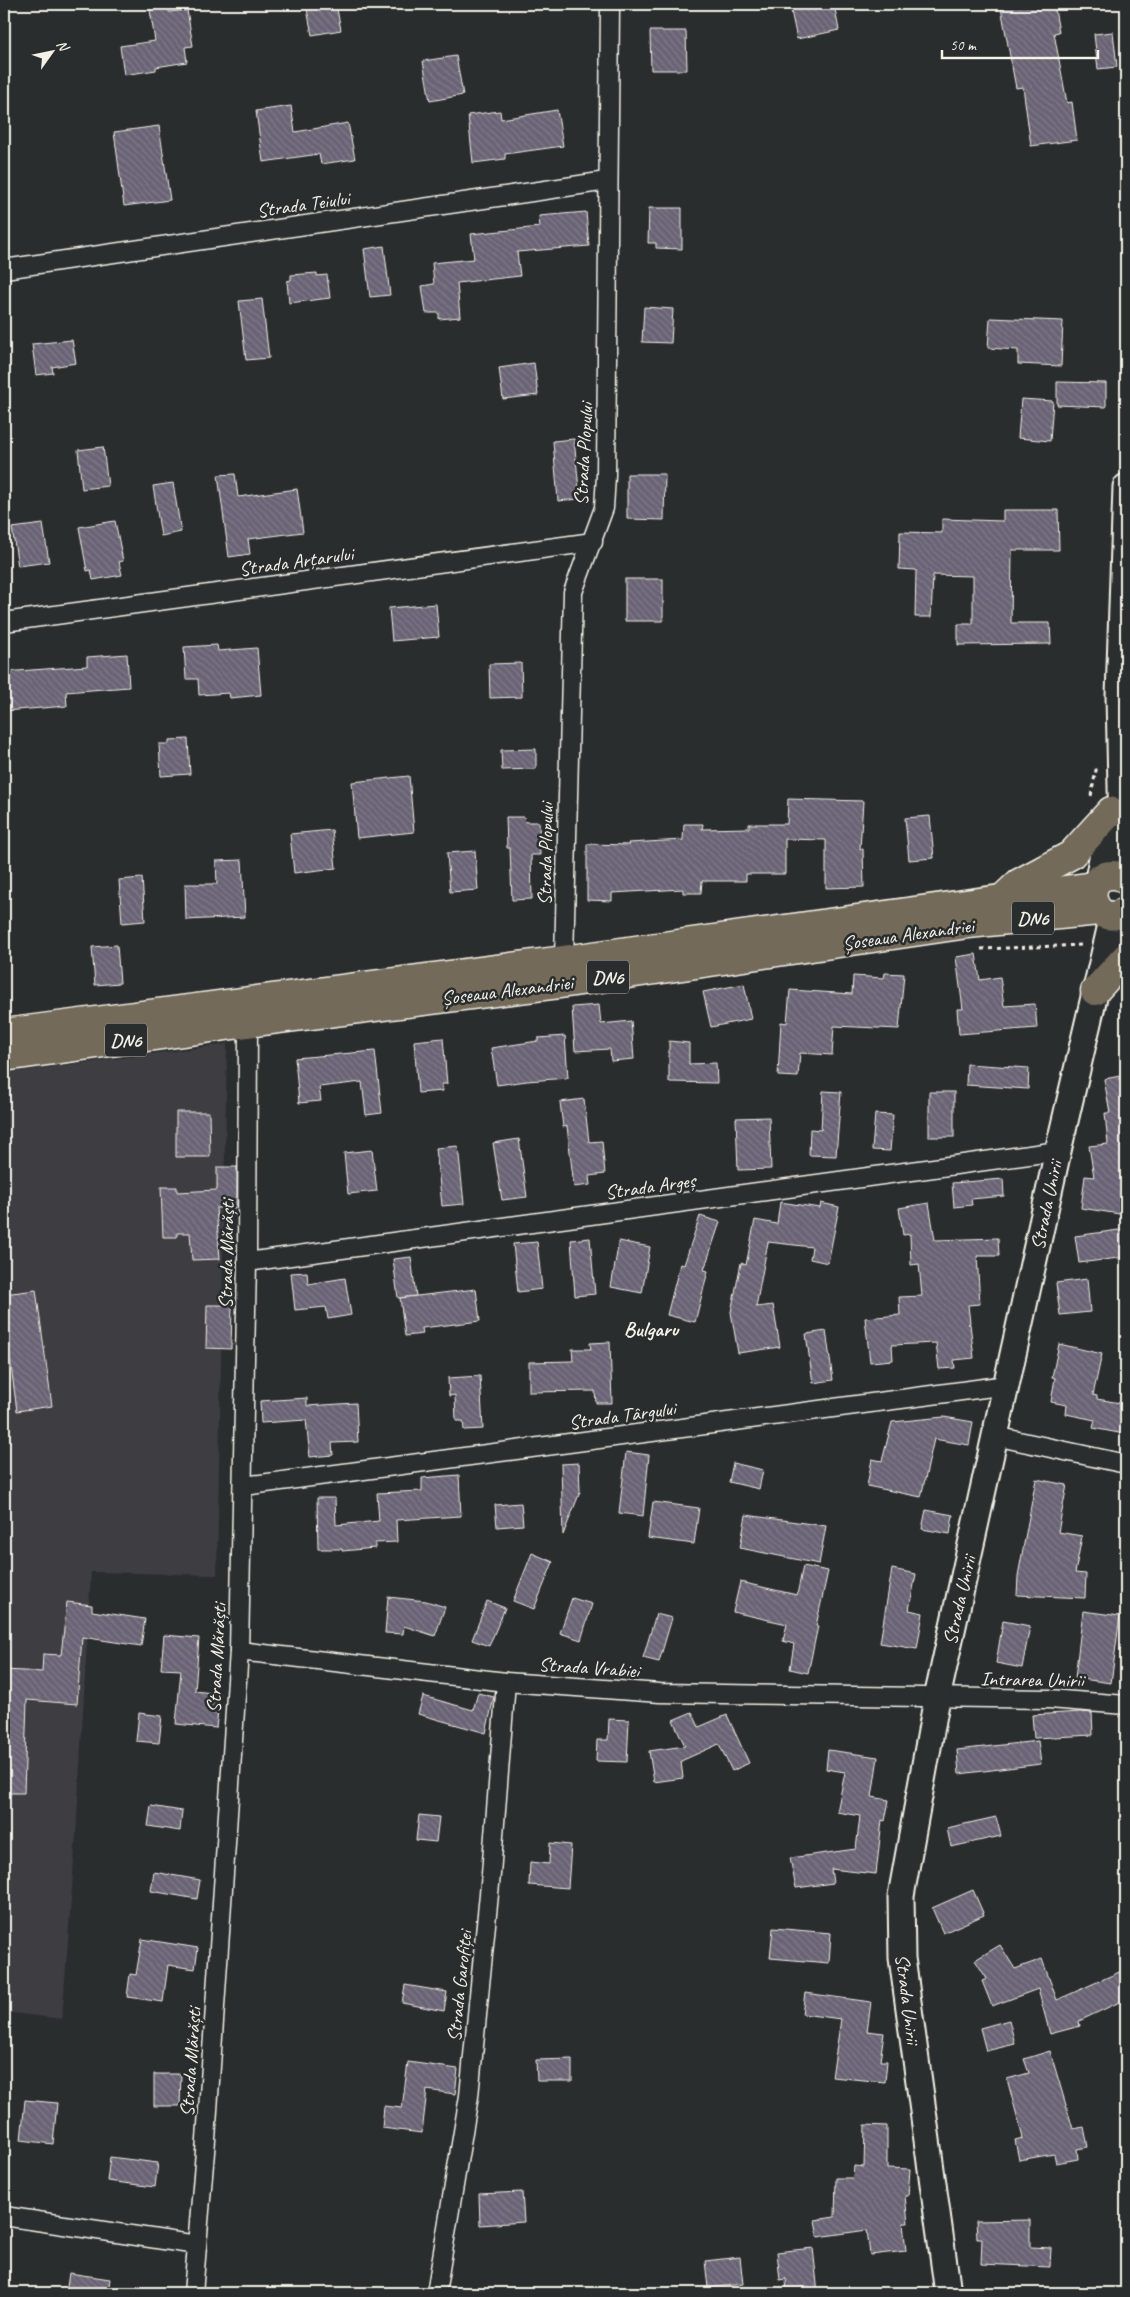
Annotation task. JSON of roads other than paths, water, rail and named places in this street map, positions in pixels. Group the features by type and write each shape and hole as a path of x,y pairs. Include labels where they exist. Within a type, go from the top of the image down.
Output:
{"highway":[{"path":"1001,899 1019,883 1071,855 1112,812"},
{"name":"Șoseaua Alexandriei","path":"4,1033 564,960 1001,899 1111,894"},
{"name":"Șoseaua Alexandriei","path":"4,1057 248,1023 559,984 968,924 1111,894"},
{"path":"1095,991 1116,951"}],"main road":[{"path":"1116,951 1111,894 1112,812 1120,768 1126,487"},
{"name":"Strada Unirii","path":"948,2293 902,1958 900,1929 904,1870 937,1698 1095,991"}],"street":[{"name":"Strada Plopului","path":"564,960 573,592 604,508 606,476 610,4"},
{"name":"Strada Teiului","path":"4,269 607,181"},
{"name":"Strada Arțarului","path":"4,622 593,542"},
{"name":"Strada Mărăști","path":"193,2293 239,1651 244,1486 248,1023"},
{"name":"Strada Argeș","path":"247,1262 1058,1152"},
{"name":"Strada Târgului","path":"244,1486 1007,1385"},
{"path":"995,1436 1126,1464"},
{"name":"Strada Vrabiei","path":"239,1651 506,1682 660,1694 937,1698"},
{"name":"Strada Garofiței","path":"436,2293 469,2096 491,1874 506,1682"},
{"name":"Intrarea Unirii","path":"937,1698 1049,1699 1126,1705"},
{"path":"4,2216 197,2245"}],"district":[{"name":"Bulgaru","path":"651,1329"}]}
